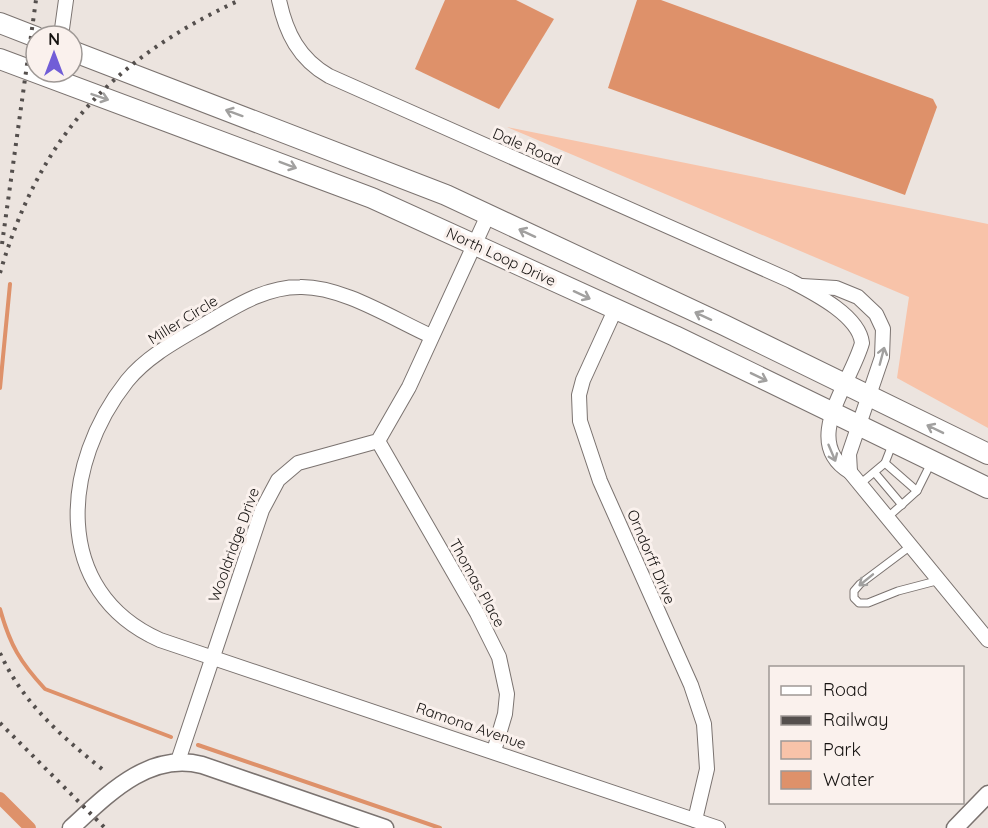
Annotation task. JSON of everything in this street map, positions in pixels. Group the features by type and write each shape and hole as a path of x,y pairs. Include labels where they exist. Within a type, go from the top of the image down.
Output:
{"main road":[{"path":"0,23 24,32"},
{"path":"84,56 407,178 845,384 988,454"},
{"name":"North Loop Drive","path":"2,60 24,67"},
{"name":"North Loop Drive","path":"74,84 372,198 675,336 988,488"},
{"path":"247,150 258,122"}],"street":[{"path":"63,24 66,0"},
{"name":"Dale Road","path":"279,0 292,40 304,58 329,76 800,286 832,306 861,333 859,353 833,413 828,443 837,464 850,472 988,640"},
{"path":"378,441 409,387 488,215"},
{"name":"Dale Road","path":"800,286 848,292 866,303 876,314 883,329 884,345 849,454 850,472"},
{"name":"Miller Circle","path":"213,657 160,640 132,625 107,602 92,580 79,537 77,500 83,468 105,412 129,380 154,356 241,303 264,293 303,287 338,294 431,336"},
{"name":"Orndorff Drive","path":"615,310 583,380 579,395 580,421 600,481 690,685 704,724 707,769 695,820"},
{"name":"Wooldridge Drive","path":"178,761 262,510 278,480 289,468 305,460 378,441"},
{"name":"Thomas Place","path":"378,441 477,613 499,657 507,694 505,714 494,751"},
{"name":"Ramona Avenue","path":"213,657 718,828"},
{"path":"71,828 106,796 135,777 178,761 202,765 385,828"},
{"path":"955,828 988,794"}],"lane":[{"path":"860,484 885,463 893,442"},
{"path":"888,517 917,492 932,460"},
{"path":"885,463 917,492"},
{"path":"876,472 902,505"},
{"path":"912,545 860,584 854,591 854,598 859,603 868,603 898,591 940,580"}],"green space":[{"path":"507,127 988,224 988,428 897,378 909,297"}],"water":[{"path":"445,0 516,0 554,19 499,109 415,69"},
{"path":"637,0 661,0 933,99 937,107 905,195 608,88"}],"waterway":[{"path":"0,388 10,284"},
{"path":"0,609 17,652 45,689 171,737"},
{"path":"198,745 440,828"},
{"path":"0,798 30,828"}],"railway":[{"path":"2,244 36,0"},
{"path":"0,273 17,224 36,181 60,142 87,107 118,76 154,48 195,23 240,0"},
{"path":"0,653 9,671 31,703 57,731 102,769"},
{"path":"0,723 105,828"}]}
